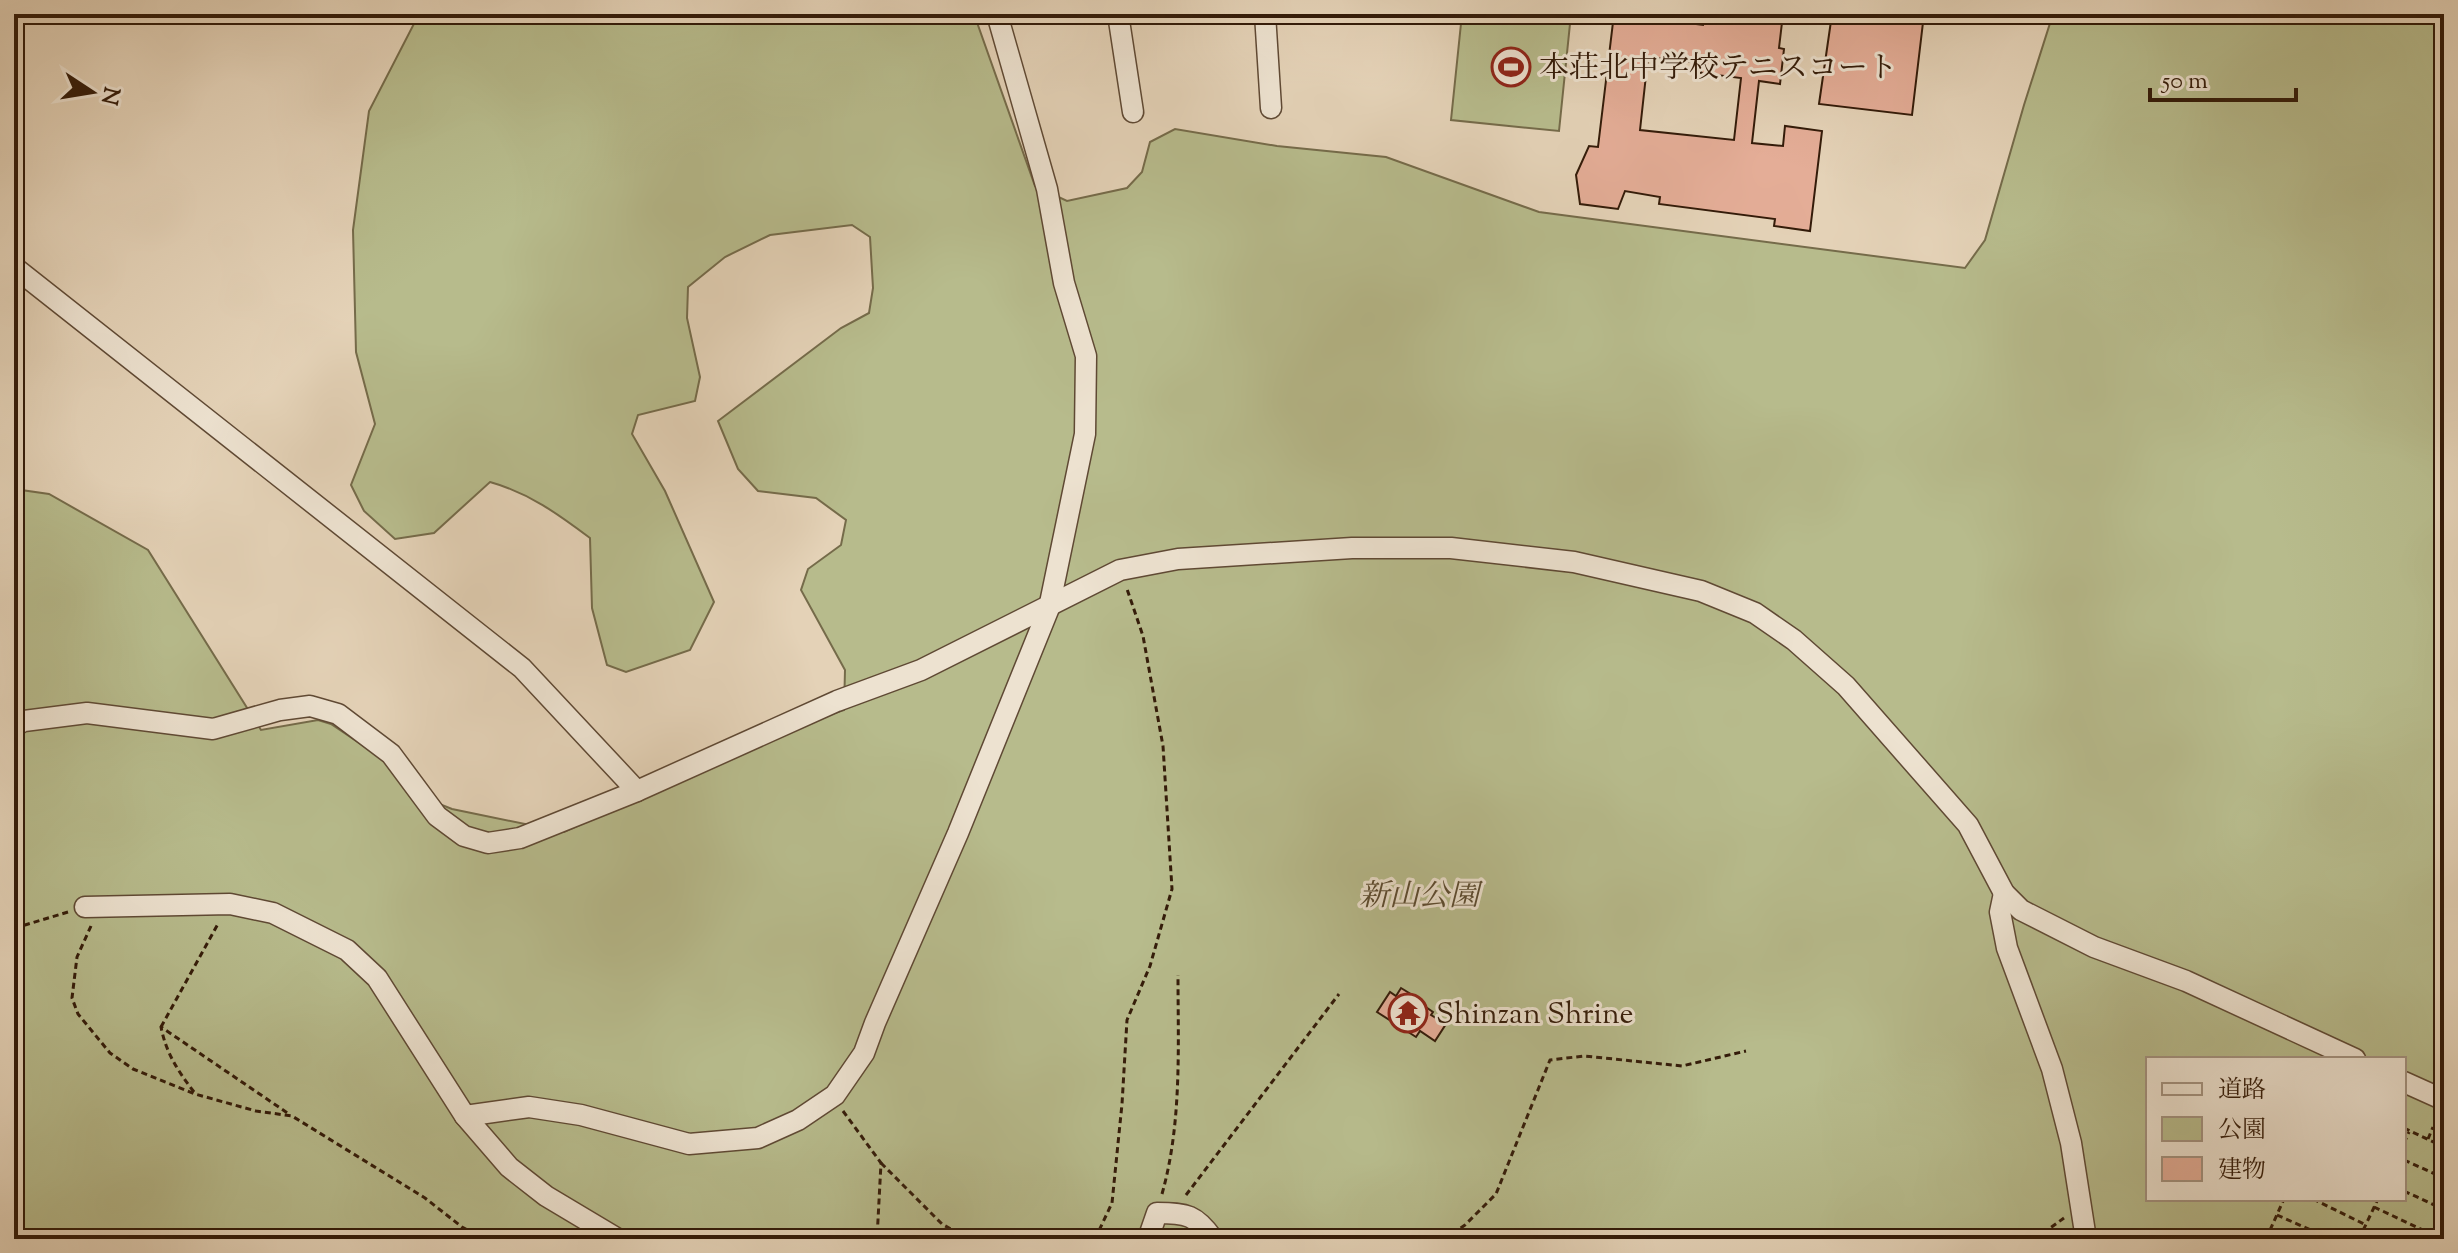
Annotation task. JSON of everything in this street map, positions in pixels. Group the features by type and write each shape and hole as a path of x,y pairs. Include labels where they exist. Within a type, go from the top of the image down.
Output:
{"street":[{"path":"465,1116 529,1107 581,1115 689,1144 758,1138 798,1120 835,1095 864,1053 1049,608 1085,434 1086,356 1064,283 1047,189 997,14"},
{"path":"1118,14 1133,112"},
{"path":"1265,14 1271,108"},
{"path":"14,267 522,668 637,791"},
{"path":"14,726 24,721 87,713 213,729 280,710 310,706 338,714 391,754 437,816 464,836 488,843 520,838 637,791 837,701 921,670 1120,570 1178,559 1352,548 1451,548 1574,562 1701,591 1755,613 1794,640 1846,686 1968,825 2004,893 2021,910 2094,947 2186,981 2351,1057"},
{"path":"2004,893 2000,912 2007,948 2052,1069 2071,1143 2086,1239"},
{"path":"93,908 230,904 273,913 347,950 377,978 465,1116 509,1167 546,1196 618,1239"},
{"path":"2406,1083 2444,1100"},
{"path":"1148,1239 1165,1213 1197,1219 1213,1239"}],"path":[{"path":"14,23 27,14"},
{"path":"1095,1239 1112,1203 1127,1020 1150,966 1172,889 1163,746 1143,636 1120,570"},
{"path":"195,1094 164,1046 161,1027 230,904"},
{"path":"14,925 93,908"},
{"path":"93,908 77,957 71,991 78,1014 110,1053 133,1069 195,1094 256,1111 292,1116"},
{"path":"1165,1213 1177,1100 1178,975"},
{"path":"1165,1213 1339,994"},
{"path":"161,1027 292,1116 425,1198 462,1227 484,1239"},
{"path":"1444,1239 1465,1225 1496,1194 1550,1060 1584,1056 1682,1066 1746,1051"},
{"path":"835,1095 847,1119 881,1163 942,1224 968,1239"},
{"path":"2428,1139 2433,1127"},
{"path":"2406,1129 2444,1147"},
{"path":"2406,1138 2409,1131"},
{"path":"2406,1161 2444,1178"},
{"path":"877,1239 881,1163"},
{"path":"2406,1192 2443,1209"},
{"path":"2267,1239 2283,1201"},
{"path":"2317,1201 2366,1225"},
{"path":"2359,1239 2377,1201"},
{"path":"2035,1239 2081,1206"},
{"path":"2374,1207 2442,1239"},
{"path":"2277,1215 2331,1239"}],"green space":[{"name":"新山公園","path":"419,14 974,14 1035,186 1067,201 1127,188 1142,172 1150,142 1175,129 1277,146 1386,157 1539,212 1965,268 1985,240 2052,17 2057,14 2444,14 2444,1239 14,1239 14,489 49,494 148,550 261,730 318,720 331,724 386,761 409,792 452,809 564,832 807,722 844,710 845,670 801,590 808,569 841,545 846,520 816,498 758,491 738,469 718,421 841,328 869,313 873,288 870,237 852,225 770,235 725,257 688,287 687,318 700,377 695,401 638,415 632,434 665,491 714,602 690,650 626,672 607,665 592,608 590,538 555,513 518,492 490,482 434,533 395,539 364,511 351,485 375,424 356,352 353,230 369,111"},
{"name":"本荘北中学校テニスコート","path":"1462,14 1571,14 1559,131 1451,120"}],"building":[{"path":"1614,14 1656,14 1655,19 1703,25 1704,14 1783,14 1779,48 1784,49 1780,84 1759,81 1752,143 1783,146 1785,126 1822,131 1810,231 1774,226 1775,219 1659,204 1660,197 1625,191 1618,209 1580,204 1576,175 1589,146 1598,147","holes":["1648,57 1702,63 1701,73 1741,78 1734,140 1640,130"]},
{"path":"1832,14 1924,14 1912,115 1819,104"},
{"path":"1401,988 1422,1001 1420,1003 1433,1012 1431,1015 1446,1024 1435,1041 1420,1031 1416,1037 1377,1012 1390,992 1396,996"}],"place":[{"name":"本荘北中学校テニスコート","path":"1511,67"},
{"name":"Shinzan Shrine","path":"1408,1013"}]}
